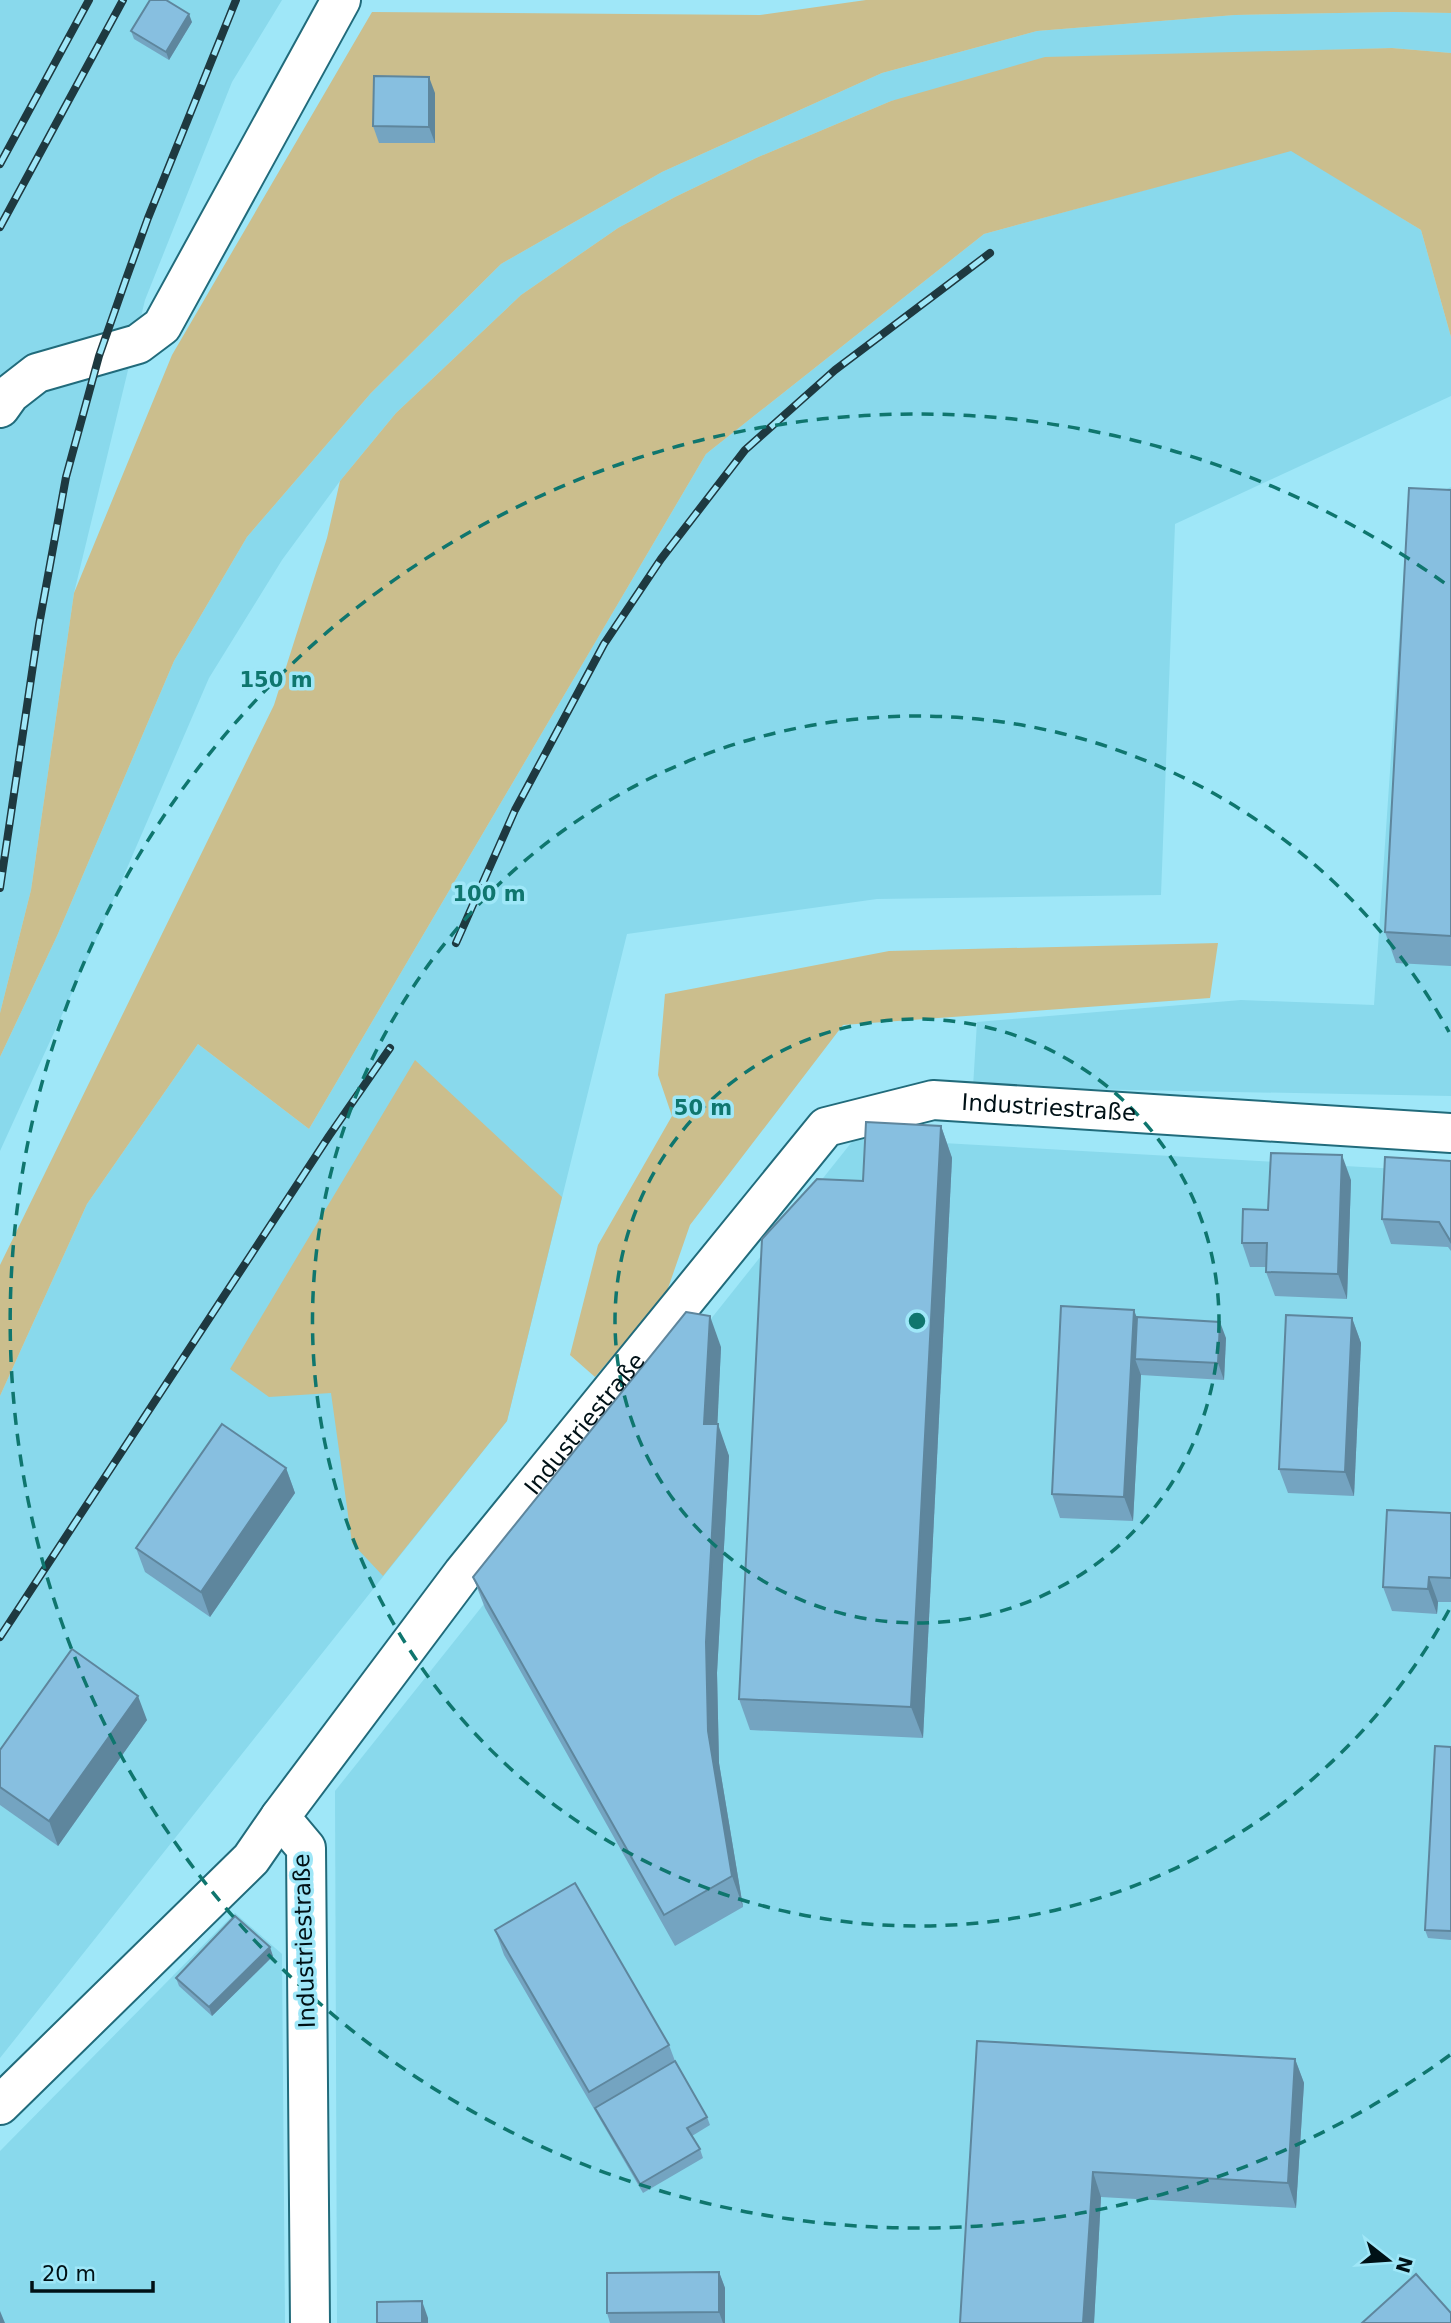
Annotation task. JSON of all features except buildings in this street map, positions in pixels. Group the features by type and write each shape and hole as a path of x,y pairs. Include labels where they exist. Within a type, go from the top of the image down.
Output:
{"street":[{"path":"0,408 10,394 37,373 138,344 162,326 341,0"},
{"name":"Industriestraße","path":"310,2323 306,1848 280,1817 463,1573 826,1127 933,1100 1451,1133"},
{"path":"0,2105 251,1859 280,1817"}],"shaded area":[{"path":"0,0 282,0 232,82 145,300 74,593 31,890 0,1013"},
{"path":"866,0 1451,0 1451,13 1235,15 1037,31 882,73 662,172 501,264 371,393 247,537 174,661 57,936 0,1057 0,1013 31,890 74,593 172,355 372,12 760,15"},
{"path":"1451,13 1451,53 1392,48 1230,53 891,101 756,158 675,197 618,228 521,295 396,413 340,481 282,560 209,678 93,947 0,1151 0,1057 57,936 174,661 247,537 371,393 501,264 662,172 882,73 1037,31 1235,15"},
{"path":"1392,48 1451,53 1451,337 1421,230 1291,151 984,234 706,454 309,1129 198,1044 87,1204 0,1396 0,1265 274,705 327,538 340,481 396,413 521,295 618,228 756,158 891,101 1045,57"},
{"path":"1291,150 1421,230 1451,337 1451,396 1175,524 1161,895 877,899 627,934 507,1421 0,2058 0,1396 87,1204 198,1044 309,1129 706,454 984,234"},
{"path":"1451,487 1451,1096 973,1087 977,1022 1241,1000 1374,1005 1408,508"},
{"path":"1218,943 1210,998 843,1025 690,1225 666,1294 595,1377 570,1355 598,1245 672,1116 658,1075 665,994 889,951"},
{"path":"415,1060 562,1197 507,1421 383,1576 352,1543 331,1393 269,1397 230,1369"},
{"path":"855,1138 1451,1172 1451,2323 337,2323 335,1791"},
{"path":"235,1913 282,1954 285,2323 0,2323 0,2151"}],"railway":[{"path":"0,164 89,0"},
{"path":"0,227 123,0"},
{"path":"0,888 39,625 66,477 99,356 126,279 236,0"},
{"path":"456,943 515,810 604,644 661,559 745,450 835,370 990,253"},
{"path":"0,1637 329,1136 390,1048"}]}
